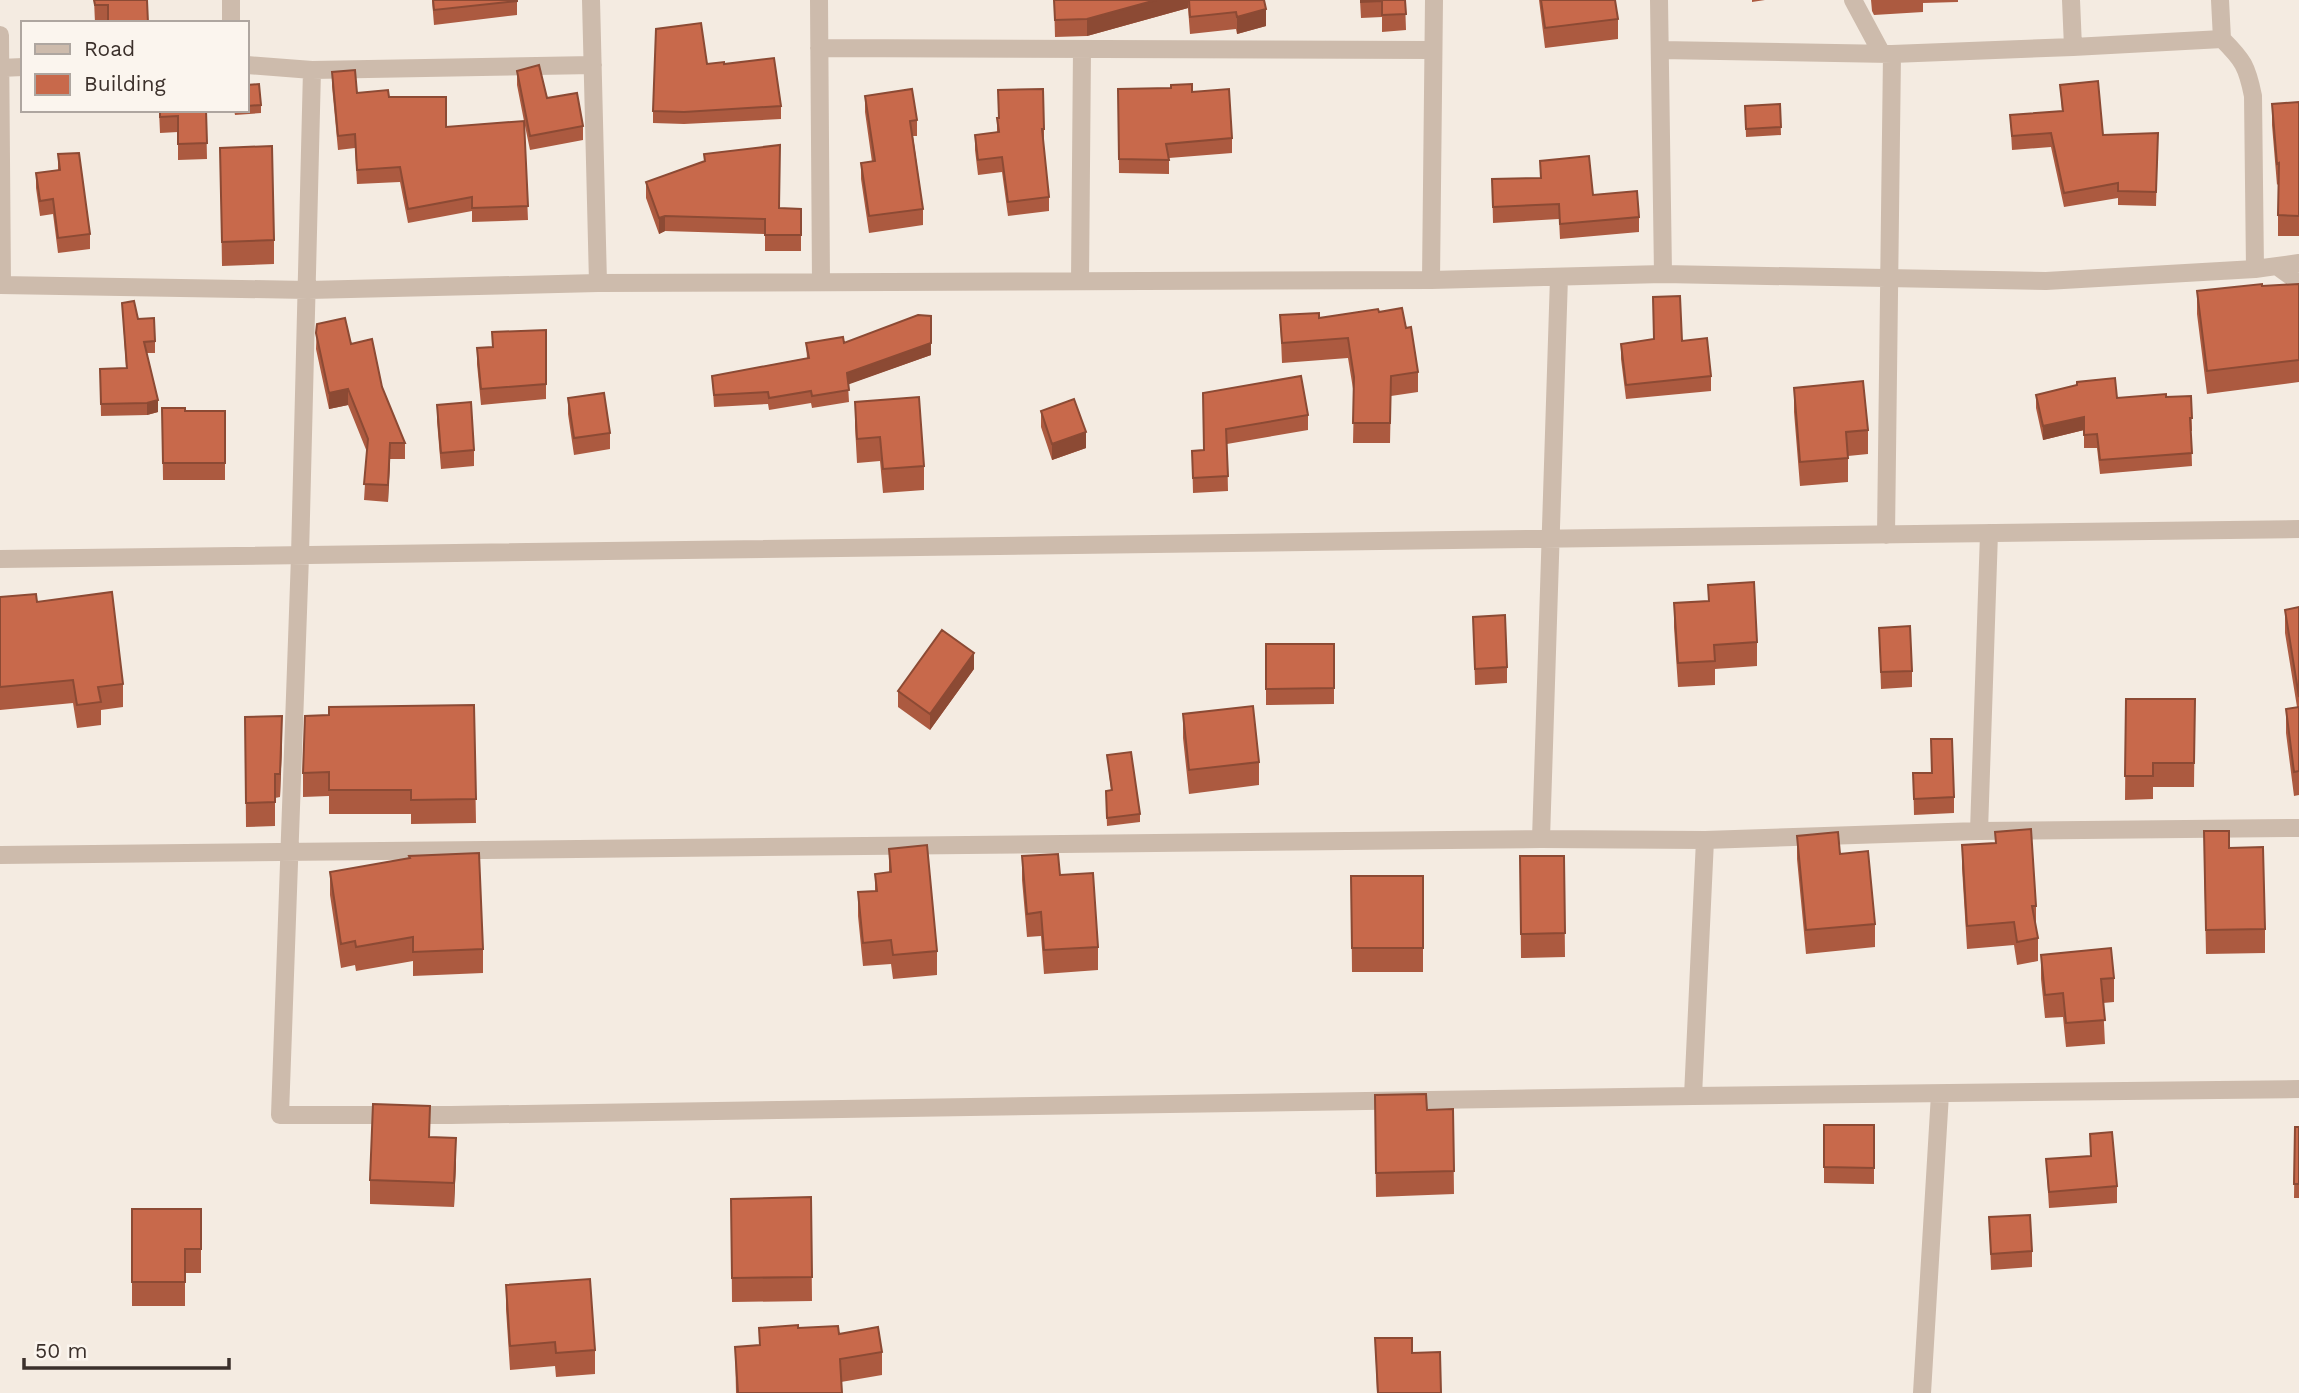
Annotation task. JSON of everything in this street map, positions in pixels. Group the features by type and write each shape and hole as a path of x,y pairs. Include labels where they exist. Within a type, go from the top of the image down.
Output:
{"street":[{"path":"230,21 231,0"},
{"path":"591,0 598,283"},
{"path":"819,0 821,282"},
{"path":"1431,280 1434,0"},
{"path":"1659,0 1663,274"},
{"path":"1853,0 1887,54 1890,278 1886,535"},
{"path":"2071,0 2073,47"},
{"path":"2220,0 2222,39 2241,58 2253,96 2255,269"},
{"path":"0,35 1,285 308,290 598,283 1431,280 1663,274 2046,281 2255,269 2299,263"},
{"path":"1660,50 1887,54 2222,39"},
{"path":"819,48 1433,50"},
{"path":"1080,281 1082,49"},
{"path":"248,65 312,70 593,65"},
{"path":"0,68 21,67"},
{"path":"312,70 300,556 280,1115 412,1116 2299,1089"},
{"path":"2278,267 2299,282"},
{"path":"1541,839 1559,277"},
{"path":"0,559 2299,529"},
{"path":"1979,831 1989,533"},
{"path":"0,855 1541,839 1705,841 1979,831 2299,828"},
{"path":"1693,1096 1705,841"},
{"path":"1922,1393 1940,1094"}],"building":[{"path":"94,0 147,0 148,21 108,21 108,5 95,5"},
{"path":"433,0 517,0 517,1 434,10"},
{"path":"1054,0 1156,0 1087,19 1055,20"},
{"path":"1189,0 1264,0 1266,9 1237,17 1236,12 1190,17"},
{"path":"1361,0 1405,0 1406,14 1382,15 1382,1"},
{"path":"1541,0 1615,0 1618,19 1545,28"},
{"path":"701,23 707,64 774,58 781,106 684,112 653,111 656,29"},
{"path":"539,65 547,98 577,93 583,126 530,136 517,71"},
{"path":"355,70 357,93 388,90 389,97 446,97 446,127 524,121 528,206 472,208 472,197 408,209 400,167 357,170 355,134 338,136 332,72"},
{"path":"2098,81 2103,135 2158,133 2156,192 2118,191 2118,183 2064,193 2051,133 2012,136 2010,115 2063,111 2060,85"},
{"path":"259,84 261,105 248,106 248,85"},
{"path":"1192,84 1192,92 1229,89 1232,138 1166,144 1169,160 1119,159 1118,89 1171,88 1171,85"},
{"path":"912,89 917,120 910,121 923,209 869,216 861,163 875,161 865,96"},
{"path":"1043,89 1042,129 1049,197 1008,202 1002,157 978,160 975,135 999,132 998,90"},
{"path":"2299,102 2299,216 2278,215 2279,163 2277,164 2272,104"},
{"path":"1780,104 1781,127 1746,129 1745,106"},
{"path":"160,112 206,112 207,143 178,144 178,116 160,117"},
{"path":"780,145 779,208 801,209 801,235 765,235 765,219 659,218 646,182 705,161 704,154"},
{"path":"272,146 274,240 222,242 220,148"},
{"path":"79,153 90,234 58,238 53,199 40,201 36,173 60,170 58,154"},
{"path":"1589,156 1593,195 1637,191 1639,217 1560,224 1559,204 1493,207 1492,179 1541,178 1540,161"},
{"path":"2262,284 2299,284 2299,360 2207,371 2197,291"},
{"path":"1680,296 1682,341 1707,338 1711,376 1626,385 1621,344 1654,339 1653,297"},
{"path":"134,301 138,319 154,318 155,341 144,342 158,400 147,403 101,404 100,369 127,368 122,303"},
{"path":"1402,308 1406,328 1411,327 1418,372 1391,376 1390,423 1353,423 1354,377 1348,338 1282,343 1280,315 1319,313 1319,318"},
{"path":"918,315 931,316 931,343 847,373 849,390 812,396 811,391 769,398 768,392 714,395 712,376 809,358 806,343 843,337 844,343"},
{"path":"345,318 351,344 372,339 382,387 405,443 390,443 388,485 364,484 368,439 348,389 329,393 316,333 317,324"},
{"path":"546,330 546,384 481,389 477,348 493,347 492,332"},
{"path":"1301,376 1308,415 1226,429 1228,476 1193,478 1192,451 1204,450 1203,393"},
{"path":"2115,378 2117,398 2166,394 2166,397 2191,396 2192,453 2100,460 2097,434 2084,435 2084,417 2043,426 2036,395 2077,385 2077,382"},
{"path":"1863,381 1868,430 1846,432 1848,458 1800,462 1794,388"},
{"path":"604,393 610,433 574,438 568,398"},
{"path":"919,397 924,466 883,469 880,437 857,439 855,402"},
{"path":"1074,399 1086,432 1052,444 1041,411"},
{"path":"471,402 474,450 441,453 437,405"},
{"path":"162,408 225,411 225,463 163,463"},
{"path":"1754,582 1757,642 1714,645 1715,661 1678,663 1674,603 1709,601 1708,585"},
{"path":"112,592 123,684 98,687 101,702 77,705 73,680 0,687 0,597 36,594 37,602"},
{"path":"2299,607 2299,697 2285,610"},
{"path":"1505,615 1507,667 1475,669 1473,617"},
{"path":"1910,626 1912,671 1881,672 1879,628"},
{"path":"942,630 974,653 930,714 898,691"},
{"path":"1266,644 1334,644 1334,688 1266,689"},
{"path":"2126,699 2195,699 2194,763 2153,763 2153,776 2125,776"},
{"path":"474,705 476,799 411,800 411,790 329,790 329,772 303,773 305,716 329,715 329,707"},
{"path":"1253,706 1259,762 1189,770 1183,714"},
{"path":"2299,707 2299,771 2294,772 2286,709"},
{"path":"282,716 280,774 275,774 275,802 246,803 245,717"},
{"path":"1931,739 1952,739 1954,797 1914,799 1913,773 1932,773"},
{"path":"1131,752 1140,814 1107,818 1106,791 1112,790 1107,755"},
{"path":"2031,829 2036,906 2032,906 2038,938 2017,942 2014,922 1967,926 1962,845 1996,843 1995,832"},
{"path":"2204,831 2229,831 2229,848 2263,847 2265,929 2206,930"},
{"path":"1838,832 1840,854 1868,851 1875,924 1806,930 1797,836"},
{"path":"927,845 937,951 893,955 891,940 863,943 858,892 877,891 875,874 891,872 889,849"},
{"path":"479,853 483,949 413,952 413,937 356,947 355,941 341,944 330,872 410,858 409,856"},
{"path":"1058,854 1060,875 1093,873 1098,947 1044,950 1041,912 1027,914 1022,856"},
{"path":"1520,856 1564,856 1565,933 1521,934"},
{"path":"1351,876 1423,876 1423,948 1352,948"},
{"path":"2111,948 2114,978 2101,979 2105,1020 2066,1023 2063,993 2045,995 2041,955"},
{"path":"1426,1094 1427,1110 1453,1109 1454,1171 1376,1173 1375,1095"},
{"path":"373,1104 430,1106 429,1137 456,1138 454,1183 370,1180"},
{"path":"1824,1125 1874,1125 1874,1168 1824,1167"},
{"path":"2295,1127 2299,1127 2299,1184 2294,1184"},
{"path":"2112,1132 2117,1186 2049,1192 2046,1159 2091,1156 2090,1134"},
{"path":"811,1197 812,1277 732,1278 731,1199"},
{"path":"132,1209 201,1209 201,1249 185,1249 185,1282 132,1282"},
{"path":"2030,1215 2032,1251 1991,1254 1989,1217"},
{"path":"590,1279 595,1350 556,1353 555,1342 510,1346 506,1285"},
{"path":"798,1325 798,1328 838,1326 839,1334 878,1327 882,1352 840,1359 842,1393 738,1393 735,1347 760,1345 759,1328"},
{"path":"1375,1338 1412,1338 1412,1353 1440,1352 1441,1393 1378,1393"}]}
